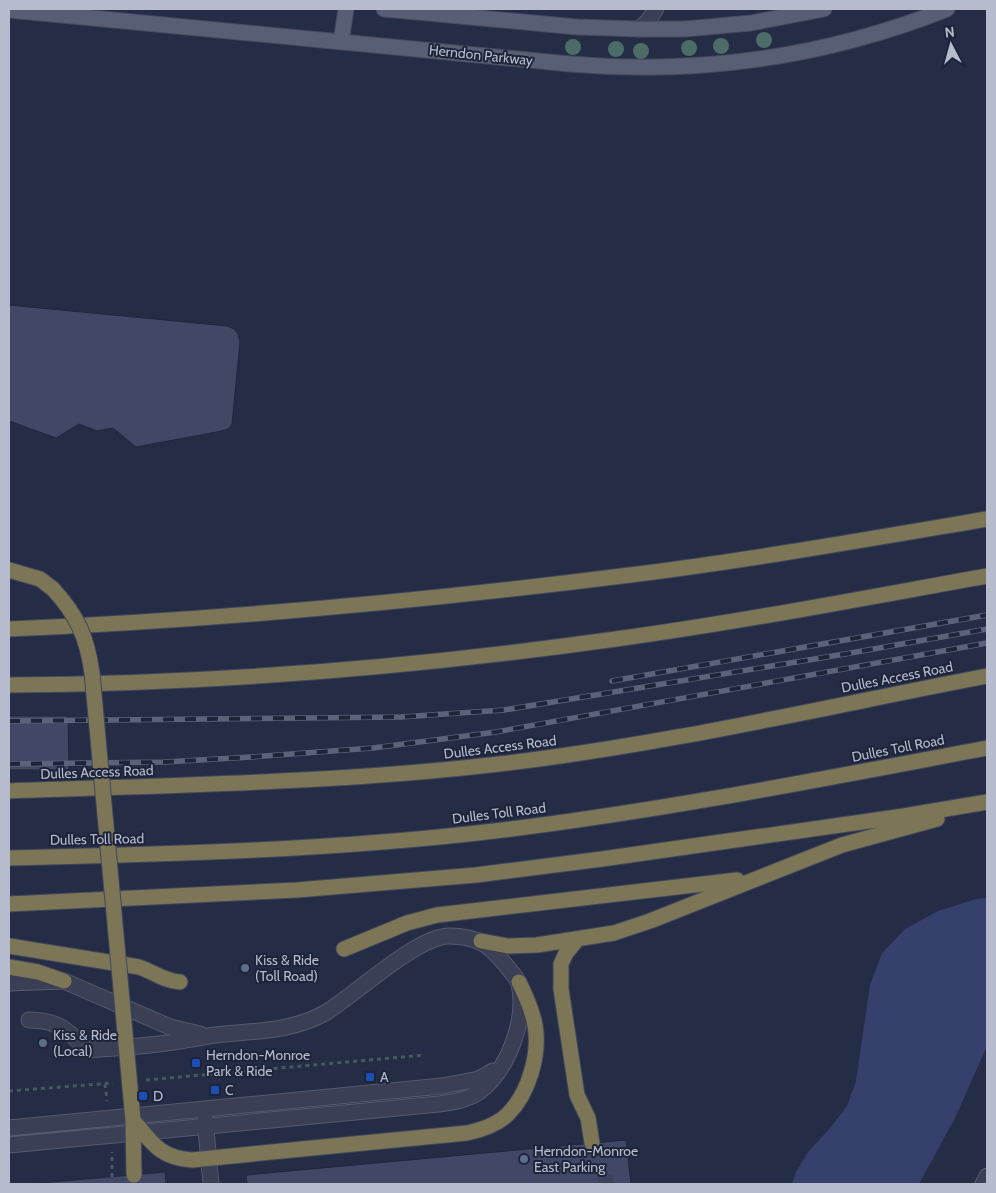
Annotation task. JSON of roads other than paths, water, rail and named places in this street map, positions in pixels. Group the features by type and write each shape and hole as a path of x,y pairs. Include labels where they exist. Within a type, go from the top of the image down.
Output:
{"highway":[{"path":"9,629 180,620 403,600 632,575 794,551 987,519"},
{"path":"9,570 40,579 53,588 73,612 81,628 90,656 133,1120 134,1175"},
{"path":"9,685 230,678 463,658 617,639 694,627 987,576"},
{"name":"Dulles Access Road","path":"9,791 343,778 498,764 651,742 987,676"},
{"name":"Dulles Toll Road","path":"9,858 268,850 346,845 502,830 729,796 987,748"},
{"path":"481,941 524,946 614,934 867,837 987,804"},
{"path":"9,904 297,890 476,875 640,854 987,804"},
{"path":"344,949 414,921 437,915 757,878"},
{"path":"577,940 566,953 561,964 560,989 577,1094 588,1118 592,1143"},
{"path":"9,946 139,968 165,980 180,982"},
{"path":"9,967 38,972 64,981"},
{"path":"133,1120 161,1151 176,1158 192,1160 467,1134 488,1127 503,1118 516,1104 528,1082 535,1056 536,1027 532,1011 519,982"}],"main road":[{"path":"341,42 346,9"},
{"path":"384,9 577,27 639,30 685,29 742,24 824,9"},
{"name":"Herndon Parkway","path":"9,10 603,67 666,68 746,62 822,48 892,29 947,9"}],"street":[{"path":"639,30 656,9"},
{"path":"9,1145 453,1102 478,1093 488,1084 511,1049 519,1021 519,982 497,954 481,941 460,937 437,938 419,946 326,1012 311,1020 281,1028 159,1044 87,1050 61,1026 50,1022 29,1020"},
{"path":"9,983 64,981 170,1027 214,1036"},
{"path":"9,1128 463,1083 479,1079 491,1073 503,1061"},
{"path":"204,1109 211,1184"},
{"path":"983,1184 987,1176"}],"water":[{"path":"987,898 987,1046 956,1116 919,1184 792,1184 796,1172 808,1152 847,1106 856,1081 870,985 882,953 905,929 938,911 976,899"}],"tunnel":[{"path":"605,1175 606,1184"}],"railway":[{"path":"612,681 987,615"},
{"path":"9,721 401,717 504,710 987,629"},
{"path":"9,764 165,762 373,748 496,732 987,643"}],"place":[{"name":"Kiss & Ride (Toll Road)","path":"245,968"},
{"name":"Kiss & Ride (Local)","path":"43,1043"},
{"name":"Herndon-Monroe Park & Ride","path":"196,1063"},
{"name":"A","path":"370,1077"},
{"name":"C","path":"215,1090"},
{"name":"D","path":"143,1096"},
{"name":"Herndon-Monroe East Parking","path":"524,1159"}]}
